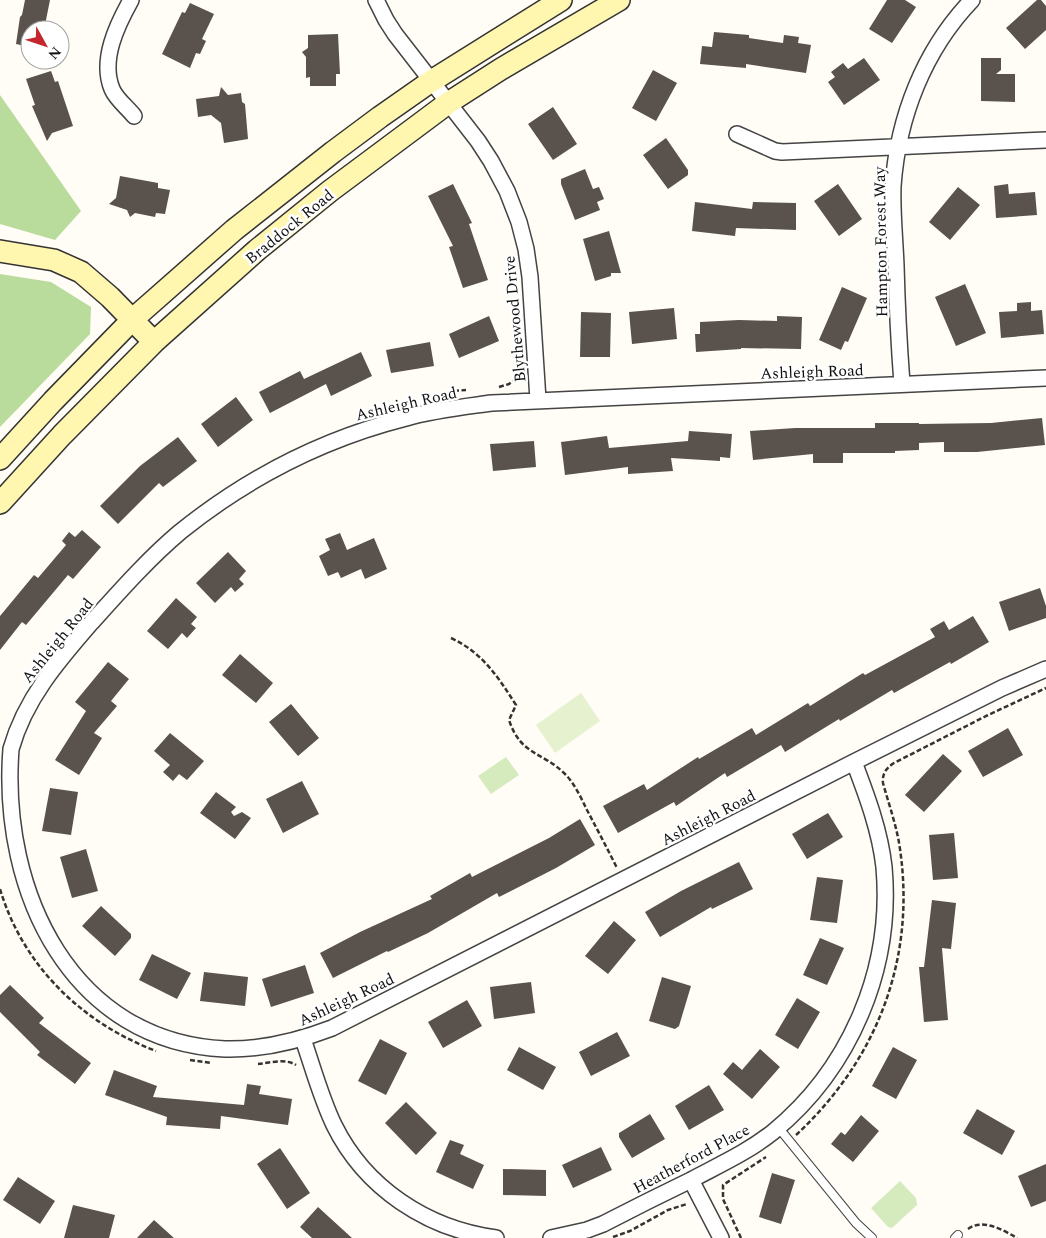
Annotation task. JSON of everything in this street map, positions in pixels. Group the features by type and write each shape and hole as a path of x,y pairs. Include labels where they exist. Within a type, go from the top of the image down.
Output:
{"main road":[{"name":"Braddock Road","path":"0,459 53,401 133,319 234,230 333,152 430,82 561,0"},
{"name":"Braddock Road","path":"0,503 68,428 154,342 257,250 330,191 448,103 501,69 619,0"},
{"path":"0,250 46,258 81,272 133,319 154,342"}],"street":[{"path":"131,0 117,28 108,66 112,89 134,116"},
{"name":"Blythewood Drive","path":"376,0 395,34 491,161 507,192 519,222 526,249 530,277 538,400"},
{"name":"Hampton Forest Way","path":"902,384 893,186 898,146 906,110 932,53 947,30 972,0"},
{"path":"737,134 775,151 782,152 1046,140"},
{"name":"Ashleigh Road","path":"1046,378 492,403 407,417 364,430 316,448 232,494 179,533 137,573 58,661 32,699 11,748 1,809 8,871 20,904 46,952 69,978 102,1006 123,1020 148,1032 198,1046 256,1048 303,1039 332,1028 854,762 1002,688 1046,669"},
{"name":"Heatherford Place","path":"551,1238 580,1232 603,1224 750,1148 778,1127 815,1091 842,1052 858,1022 877,968 883,934 885,896 884,867 879,840 868,799 854,762"},
{"path":"303,1039 334,1125 358,1162 376,1182 399,1201 422,1215 465,1232 496,1238"},
{"path":"691,1180 721,1238"}],"lane":[{"path":"778,1127 856,1223 872,1238"}],"path":[{"path":"451,638 468,646 493,671 516,705 509,720 513,733 525,747 549,761 566,774 576,789 624,880"},
{"path":"0,889 11,920 32,957 41,970 67,998 108,1028 141,1046 159,1052"},
{"path":"183,1058 218,1064"},
{"path":"257,1064 290,1062 299,1069"},
{"path":"611,1238 630,1231 668,1210 684,1206 700,1197"},
{"path":"956,1237 965,1233 970,1227 980,1224 1002,1229 1017,1238"}],"green space":[{"path":"0,95 81,211 55,240 0,224"},
{"path":"0,274 51,282 91,307 90,334 0,427"},
{"path":"581,693 600,721 555,753 536,725"},
{"path":"506,757 519,775 491,794 478,776"},
{"path":"900,1181 916,1198 917,1205 892,1228 888,1227 871,1208"}],"building":[{"path":"25,0 50,0 46,20 20,20 20,45 16,44 20,17"},
{"path":"887,0 905,0 916,7 892,43 869,29"},
{"path":"1037,0 1041,0 1046,6 1046,30 1025,49 1006,28"},
{"path":"190,3 214,14 202,39 206,41 200,54 196,53 190,68 162,54 182,12 185,13"},
{"path":"714,32 749,35 749,38 783,43 784,35 799,37 798,43 811,45 806,73 746,64 746,68 700,64 702,46 712,47"},
{"path":"338,34 340,74 336,74 336,86 310,86 310,77 306,78 306,57 302,52 308,48 308,35"},
{"path":"864,58 880,80 844,105 828,82 835,77 831,72 843,63 848,69"},
{"path":"981,58 1001,58 1001,70 996,74 1015,74 1015,102 981,101"},
{"path":"653,70 677,83 656,121 632,108"},
{"path":"51,71 55,82 58,81 73,126 52,133 47,141 32,106 35,105 26,79"},
{"path":"221,87 228,95 241,93 242,102 245,104 248,139 224,143 221,123 211,115 198,117 196,99 219,96"},
{"path":"553,107 577,144 553,160 528,124"},
{"path":"666,138 688,170 688,175 668,189 643,155"},
{"path":"585,169 593,189 599,187 604,199 597,202 600,210 575,220 561,184 561,179"},
{"path":"120,176 158,183 158,188 170,190 165,214 156,213 155,217 135,213 130,217 127,210 109,204 116,198"},
{"path":"453,184 472,223 469,224 488,280 463,288 449,247 453,246 428,196"},
{"path":"838,184 862,219 839,236 814,201"},
{"path":"1008,184 1009,194 1035,192 1037,215 996,218 994,186"},
{"path":"958,187 980,205 950,240 929,222"},
{"path":"695,202 752,209 753,202 796,203 796,230 736,228 735,236 692,231"},
{"path":"609,231 621,273 611,273 611,276 595,281 583,239"},
{"path":"965,284 986,333 956,346 935,297"},
{"path":"842,287 867,298 848,342 845,341 841,350 819,340"},
{"path":"1031,302 1031,311 1042,310 1044,334 1001,338 999,312 1017,311 1017,303"},
{"path":"674,308 677,339 632,344 629,312"},
{"path":"581,312 611,313 610,357 580,357"},
{"path":"489,316 499,341 459,358 449,334"},
{"path":"777,316 802,317 801,349 741,348 696,352 695,334 700,334 700,322 777,321"},
{"path":"430,342 434,366 391,373 386,350"},
{"path":"361,352 372,376 331,396 326,384 270,413 259,392 300,371 304,379"},
{"path":"236,397 253,420 218,447 201,424"},
{"path":"1042,418 1045,445 977,452 944,452 944,442 919,443 919,450 895,451 895,453 843,453 843,463 813,463 813,454 753,460 750,431 795,428 875,428 875,423 991,423"},
{"path":"689,431 732,434 730,458 720,457 720,461 671,458 673,471 628,474 628,467 565,475 561,442 607,436 609,448 688,441"},
{"path":"178,437 197,461 163,487 159,483 118,524 100,506 140,466"},
{"path":"534,441 536,467 493,471 490,444"},
{"path":"82,530 101,547 73,579 68,575 26,625 22,622 0,650 0,616 34,575 38,578 66,545 62,541 69,532 75,537"},
{"path":"340,533 347,550 374,538 387,569 365,579 361,569 341,578 338,572 328,576 319,556 330,550 325,539"},
{"path":"228,552 246,571 239,579 244,584 235,592 231,587 215,603 196,583"},
{"path":"1040,588 1046,606 1046,618 1009,631 999,602"},
{"path":"176,598 197,617 191,624 196,628 187,638 182,633 168,649 147,631"},
{"path":"973,616 989,642 894,693 892,690 785,752 781,745 727,777 725,773 676,806 674,802 618,833 603,806 644,784 647,790 698,757 699,759 752,728 756,735 808,703 810,706 863,673 865,675 935,637 930,629 944,621 949,630"},
{"path":"240,654 273,683 256,703 222,675"},
{"path":"108,662 129,679 111,701 117,706 94,733 102,738 79,775 55,760 86,711 75,702"},
{"path":"291,704 319,738 298,756 269,722"},
{"path":"1008,728 1023,755 983,777 968,751"},
{"path":"170,733 204,761 187,780 179,774 173,781 163,772 170,765 154,751"},
{"path":"943,754 962,771 924,812 905,795"},
{"path":"302,781 319,814 283,833 266,799"},
{"path":"50,788 78,792 71,835 42,831"},
{"path":"216,792 236,807 231,812 234,816 242,812 251,818 235,839 200,813"},
{"path":"828,813 843,837 807,859 792,834"},
{"path":"580,819 595,845 556,868 499,897 497,893 428,933 333,978 320,953 360,932 432,899 430,896 470,873 472,877 549,838"},
{"path":"954,833 958,878 933,880 929,835"},
{"path":"86,849 98,891 72,898 60,857"},
{"path":"739,862 753,889 712,909 711,907 660,937 645,912 681,891"},
{"path":"817,877 843,880 837,923 810,920"},
{"path":"932,900 956,903 951,949 942,948 948,1020 924,1022 919,967 924,967"},
{"path":"101,906 131,934 131,938 115,956 82,926"},
{"path":"614,921 636,940 608,974 585,956"},
{"path":"820,938 844,948 827,985 803,975"},
{"path":"152,954 191,973 177,999 139,980"},
{"path":"305,965 314,993 271,1007 262,979"},
{"path":"204,972 248,977 245,1006 200,1001"},
{"path":"662,977 691,986 679,1026 675,1029 649,1021"},
{"path":"531,982 535,1013 494,1019 490,987"},
{"path":"10,985 44,1018 39,1023 91,1063 75,1084 37,1055 40,1052 0,1012 0,995"},
{"path":"797,998 820,1012 798,1049 775,1035"},
{"path":"467,1000 482,1026 443,1048 428,1022"},
{"path":"617,1032 630,1056 591,1076 579,1052"},
{"path":"380,1039 407,1053 386,1095 358,1081"},
{"path":"519,1047 556,1067 543,1090 507,1070"},
{"path":"893,1047 917,1060 896,1099 872,1086"},
{"path":"760,1049 780,1067 752,1099 723,1074 733,1062 742,1070"},
{"path":"114,1070 157,1086 153,1097 244,1105 247,1084 261,1086 259,1094 292,1099 288,1125 221,1116 220,1129 166,1125 167,1117 105,1095"},
{"path":"709,1085 724,1110 689,1130 675,1106"},
{"path":"406,1102 437,1133 416,1155 385,1123"},
{"path":"977,1109 1015,1131 1002,1155 963,1133"},
{"path":"650,1114 665,1139 632,1158 619,1137 619,1133"},
{"path":"861,1115 879,1131 853,1162 831,1144 841,1132 845,1135"},
{"path":"450,1140 464,1145 460,1154 484,1165 473,1189 436,1172"},
{"path":"601,1147 612,1170 573,1188 562,1165"},
{"path":"280,1148 310,1193 287,1209 257,1164"},
{"path":"1046,1164 1046,1201 1031,1207 1018,1176"},
{"path":"503,1169 546,1170 546,1196 503,1195"},
{"path":"772,1173 795,1180 781,1224 759,1217"},
{"path":"18,1177 55,1201 40,1224 3,1200"},
{"path":"73,1205 115,1215 109,1238 64,1238"},
{"path":"318,1207 352,1238 312,1238 300,1227"},
{"path":"154,1220 174,1238 137,1238"}]}
